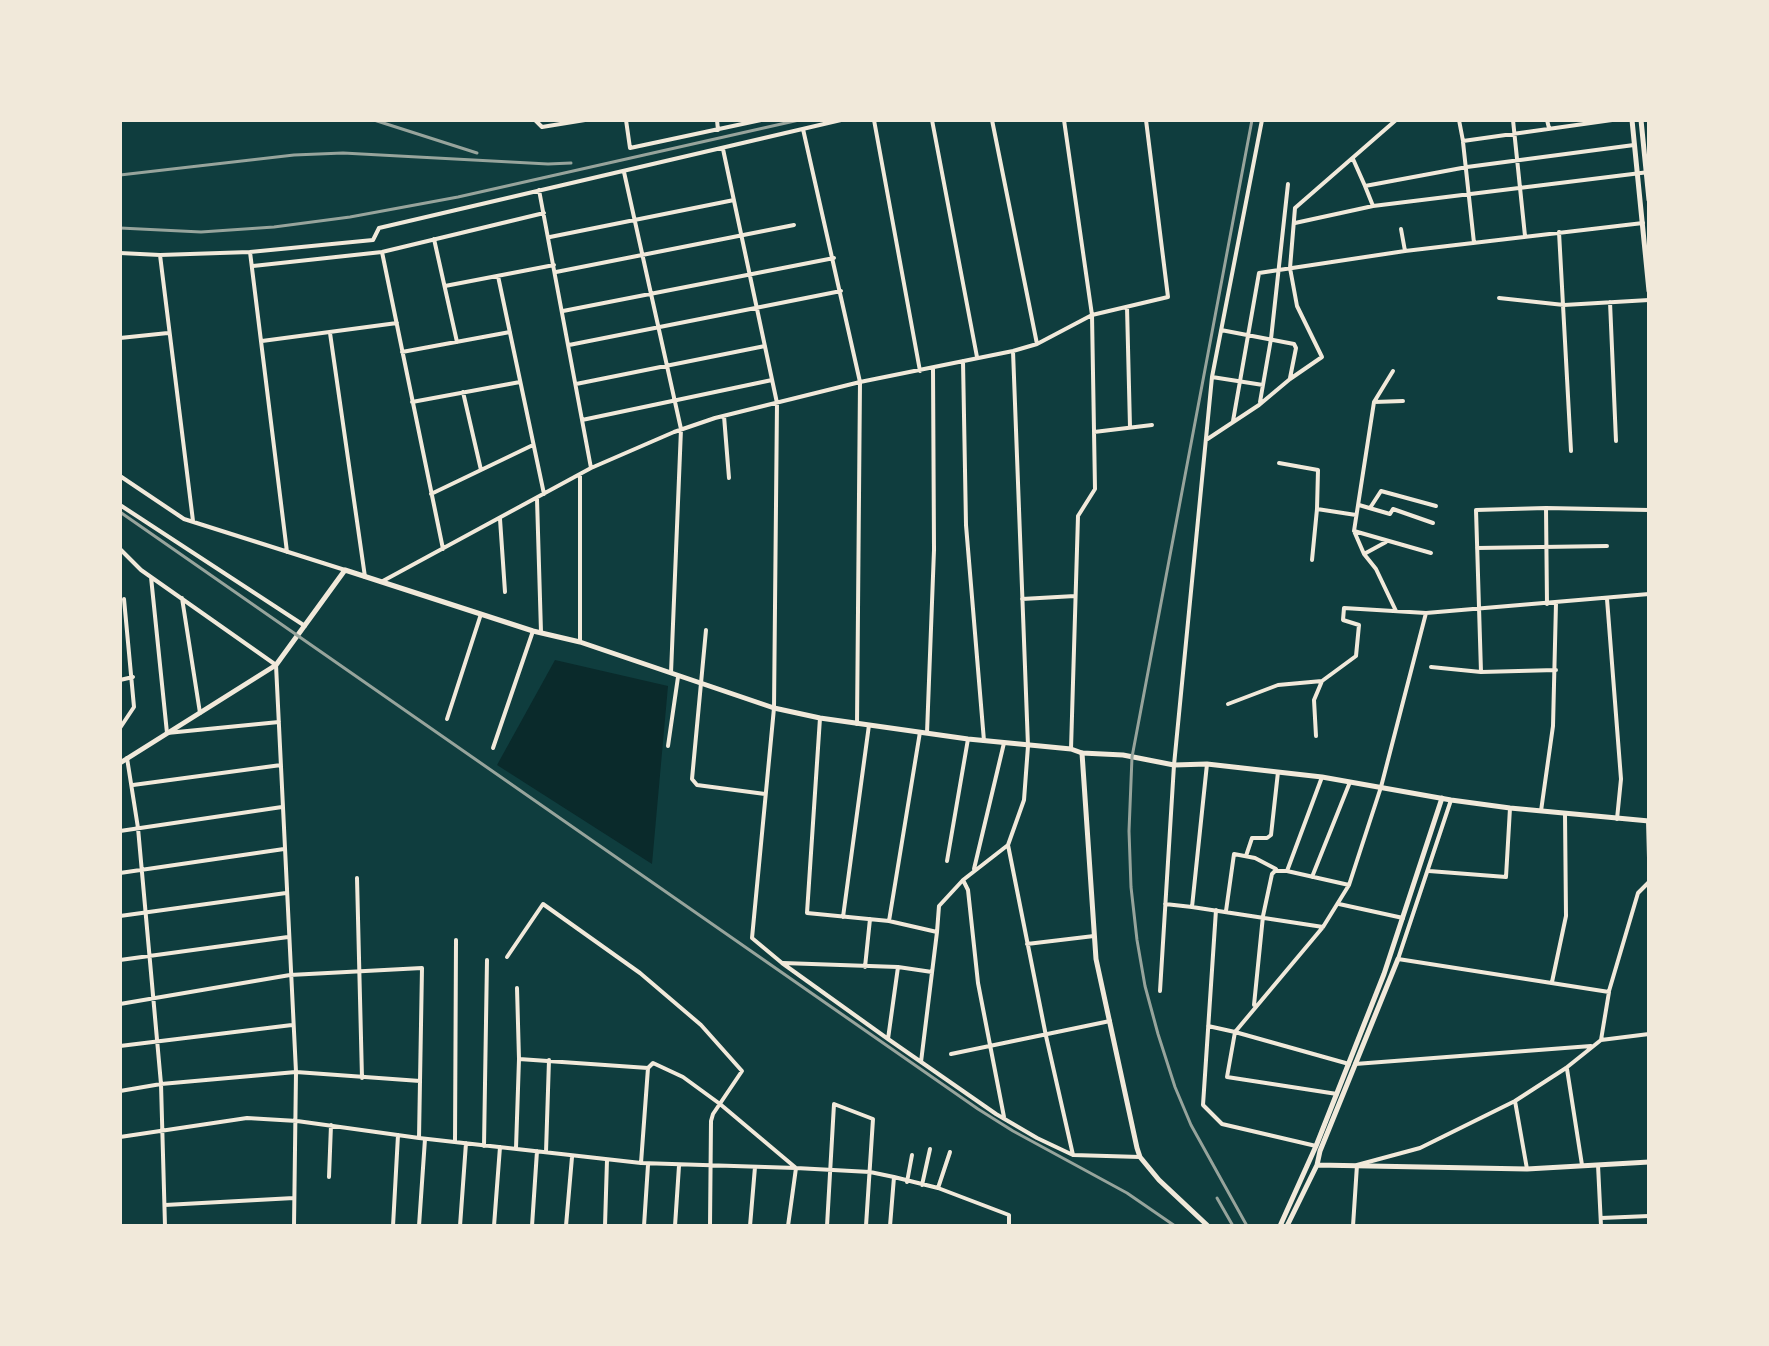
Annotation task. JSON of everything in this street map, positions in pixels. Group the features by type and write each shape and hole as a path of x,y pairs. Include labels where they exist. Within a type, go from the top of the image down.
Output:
{"street":[{"path":"535,120 542,127 585,120"},
{"path":"626,120 630,148 761,120"},
{"path":"717,120 718,130"},
{"path":"120,253 250,252 373,240 379,228 841,120"},
{"path":"874,120 920,371"},
{"path":"932,120 977,357"},
{"path":"992,120 1037,344"},
{"path":"1064,120 1092,315 1095,489 1078,516 1071,749"},
{"path":"381,582 591,468 681,429 860,382 1013,351 1037,344 1092,315 1168,297 1146,120"},
{"path":"1160,991 1174,765 1212,377 1262,120"},
{"path":"1206,440 1322,357 1297,306 1290,268 1295,208 1396,120"},
{"path":"1459,120 1474,243"},
{"path":"1513,120 1525,236"},
{"path":"1547,120 1549,128"},
{"path":"1463,141 1570,122 1612,120"},
{"path":"1632,120 1649,291"},
{"path":"1649,123 1641,122 1649,200"},
{"path":"803,129 860,382 857,724"},
{"path":"1365,186 1467,167 1634,145"},
{"path":"723,149 777,403 774,708 752,938 888,1039 1004,1118 1073,1155 1140,1157"},
{"path":"1352,158 1373,206"},
{"path":"624,171 681,429 674,676 668,746"},
{"path":"1295,223 1373,206 1648,172"},
{"path":"1259,405 1271,339 1288,184"},
{"path":"539,190 591,468"},
{"path":"550,237 734,200"},
{"path":"253,266 382,252 544,213"},
{"path":"1233,421 1259,273 1405,251 1643,223"},
{"path":"556,272 794,225"},
{"path":"1401,229 1405,251"},
{"path":"1559,232 1571,451"},
{"path":"434,239 457,342"},
{"path":"250,252 287,552"},
{"path":"382,252 443,549"},
{"path":"160,255 193,521"},
{"path":"563,311 834,258"},
{"path":"445,286 554,265"},
{"path":"498,276 544,494"},
{"path":"569,345 841,291"},
{"path":"1499,298 1564,305 1649,300"},
{"path":"1610,302 1616,441"},
{"path":"1127,307 1130,427"},
{"path":"262,341 397,323"},
{"path":"1221,330 1294,344 1296,348 1290,379"},
{"path":"402,352 510,332"},
{"path":"120,338 168,333"},
{"path":"330,333 365,577"},
{"path":"576,384 765,346"},
{"path":"1013,351 1028,746 1024,800 1008,845 1073,1155"},
{"path":"963,361 966,525 984,741"},
{"path":"889,921 923,733 934,550 933,369"},
{"path":"1393,371 1374,402 1354,531 1396,611"},
{"path":"1212,377 1263,385"},
{"path":"582,420 772,380"},
{"path":"412,402 520,381"},
{"path":"463,392 481,470"},
{"path":"1374,402 1403,401"},
{"path":"724,416 729,478"},
{"path":"1094,432 1152,425"},
{"path":"431,494 534,445"},
{"path":"1279,463 1318,470 1312,560"},
{"path":"580,475 580,642"},
{"path":"120,476 184,519 533,631 580,642 774,708 857,724 968,739 1123,755 1174,765 1207,764 1322,777 1510,808 1648,821 1649,858"},
{"path":"1370,508 1381,491 1436,506"},
{"path":"537,499 541,633"},
{"path":"120,505 305,626"},
{"path":"1359,505 1390,514 1393,509 1433,523"},
{"path":"1546,508 1547,604"},
{"path":"1317,509 1356,515"},
{"path":"1481,672 1476,510 1649,510"},
{"path":"500,519 505,592"},
{"path":"1354,531 1431,553"},
{"path":"1364,554 1386,542"},
{"path":"1477,548 1607,546"},
{"path":"120,549 151,577 276,665"},
{"path":"120,763 276,665 345,570"},
{"path":"151,577 167,733"},
{"path":"1316,736 1314,700 1322,681 1356,656 1359,625 1343,620 1344,608 1426,613 1649,594"},
{"path":"1022,599 1075,596"},
{"path":"182,598 200,713"},
{"path":"1607,598 1621,779 1617,819"},
{"path":"120,728 134,707 124,599"},
{"path":"1541,811 1553,726 1556,603"},
{"path":"1337,1094 1227,1077 1235,1032 1323,927 1349,885 1381,787 1426,613"},
{"path":"447,719 481,614"},
{"path":"706,630 693,783 765,794"},
{"path":"493,748 533,631"},
{"path":"276,665 296,1072 294,1226"},
{"path":"1431,667 1481,672 1556,670"},
{"path":"120,680 133,677"},
{"path":"1228,704 1278,685 1322,681"},
{"path":"820,718 807,913 889,921 937,932"},
{"path":"167,733 279,722"},
{"path":"843,917 869,725"},
{"path":"947,861 968,739"},
{"path":"974,871 1004,743"},
{"path":"1082,753 1096,959 1140,1157 1159,1180 1208,1226"},
{"path":"127,758 138,828 161,1084 165,1226"},
{"path":"1192,907 1207,764"},
{"path":"133,785 281,765"},
{"path":"1246,856 1252,838 1271,835 1278,772"},
{"path":"1287,871 1322,777"},
{"path":"1311,878 1350,782"},
{"path":"1287,1226 1317,1165 1442,798"},
{"path":"1280,1226 1398,959 1451,800"},
{"path":"120,831 282,807"},
{"path":"1429,871 1506,877 1510,808"},
{"path":"1552,982 1566,916 1565,814"},
{"path":"921,1062 939,906 963,880 1008,845"},
{"path":"120,873 284,849"},
{"path":"1225,912 1232,856 1255,858 1278,870 1349,885"},
{"path":"1254,1007 1263,916 1272,874 1278,870"},
{"path":"357,878 362,1078"},
{"path":"963,880 968,890 989,1047 1004,1118"},
{"path":"1601,1040 1609,992 1638,893 1649,882"},
{"path":"120,916 286,893"},
{"path":"507,957 543,904 640,973 701,1025 742,1071 711,1121 710,1226"},
{"path":"1165,904 1323,927"},
{"path":"1338,904 1403,918"},
{"path":"1216,910 1203,1105 1222,1124 1316,1146"},
{"path":"865,967 870,919"},
{"path":"1027,944 1094,936"},
{"path":"120,960 288,937"},
{"path":"455,1142 456,940"},
{"path":"1398,959 1609,992"},
{"path":"484,1146 487,960"},
{"path":"782,963 898,967 932,972"},
{"path":"888,1039 898,967"},
{"path":"120,1004 290,975 422,968 419,1226"},
{"path":"516,1148 519,1059 517,988"},
{"path":"951,1054 1110,1021"},
{"path":"120,1046 293,1024"},
{"path":"1208,1026 1352,1064 1591,1046"},
{"path":"1357,1165 1420,1148 1515,1101 1566,1068 1601,1040 1649,1034"},
{"path":"519,1059 648,1068"},
{"path":"546,1152 549,1060"},
{"path":"641,1163 648,1068 653,1063 683,1077 720,1104 796,1168"},
{"path":"1566,1068 1582,1165"},
{"path":"120,1091 161,1084 296,1072 420,1081"},
{"path":"1515,1101 1527,1169"},
{"path":"827,1226 834,1104 873,1119 866,1226"},
{"path":"120,1137 247,1118 297,1121 648,1164 870,1172 938,1188 1009,1215 1009,1226"},
{"path":"329,1177 331,1125"},
{"path":"393,1226 398,1135"},
{"path":"460,1226 466,1143"},
{"path":"494,1226 500,1147"},
{"path":"922,1185 930,1149"},
{"path":"532,1226 537,1151"},
{"path":"938,1188 950,1152"},
{"path":"907,1182 912,1155"},
{"path":"566,1226 572,1156"},
{"path":"605,1226 607,1160"},
{"path":"1317,1165 1527,1169 1649,1162"},
{"path":"644,1226 648,1164"},
{"path":"1353,1226 1357,1165"},
{"path":"1598,1165 1601,1226"},
{"path":"675,1226 679,1166"},
{"path":"750,1226 755,1167"},
{"path":"788,1226 796,1168"},
{"path":"890,1226 894,1177"},
{"path":"165,1205 295,1198"},
{"path":"1601,1218 1649,1216"}],"water":[{"path":"555,660 668,686 652,864 497,765"}],"railway":[{"path":"374,120 477,153"},
{"path":"120,228 201,232 350,217 458,197 799,120"},
{"path":"1247,1226 1191,1125 1158,1034 1137,940 1129,831 1132,757 1252,120"},
{"path":"120,175 294,155 343,153 571,163"},
{"path":"120,512 978,1109 1127,1193 1175,1226"},
{"path":"1217,1198 1233,1226"}]}
